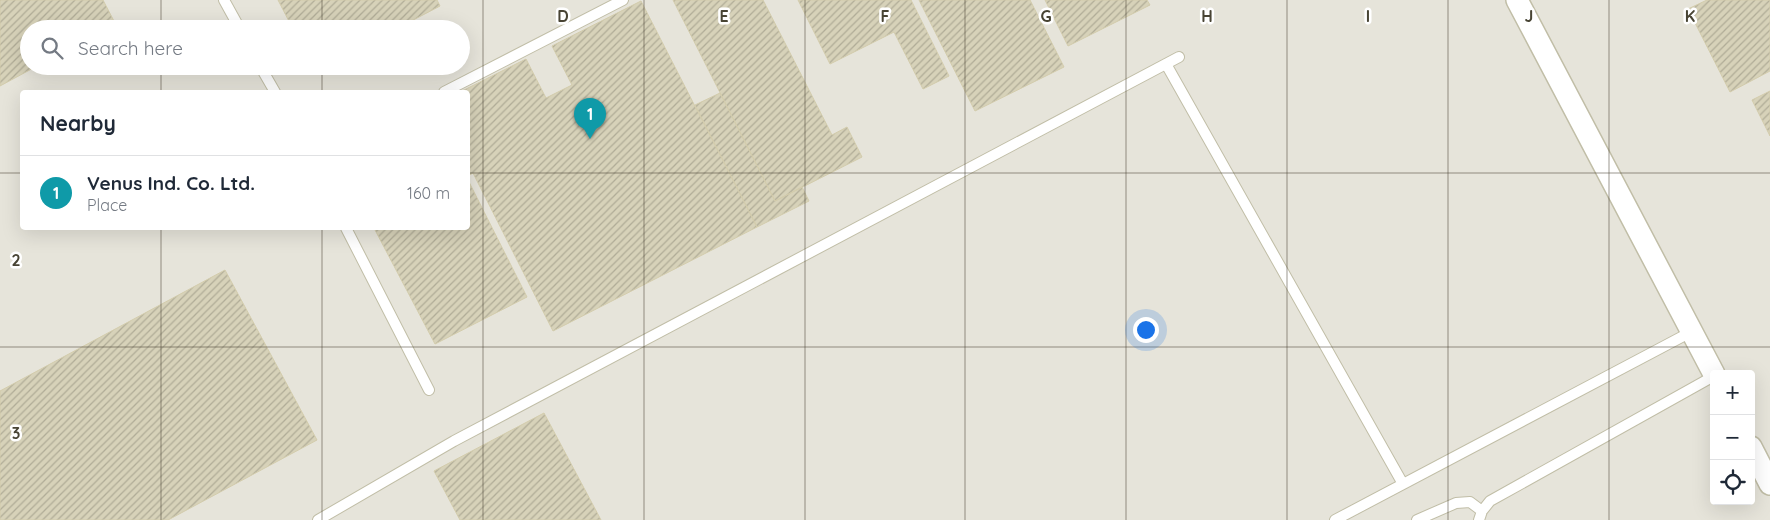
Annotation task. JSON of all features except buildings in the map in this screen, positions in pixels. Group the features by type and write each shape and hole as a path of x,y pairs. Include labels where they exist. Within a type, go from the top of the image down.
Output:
{"street":[{"path":"1517,0 1711,370"},
{"path":"1755,455 1770,484"}],"lane":[{"path":"224,0 235,20"},
{"path":"448,90 623,0"},
{"path":"318,520 463,436 1179,56"},
{"path":"1166,64 1402,484"},
{"path":"265,75 274,90"},
{"path":"347,230 429,390"},
{"path":"1334,520 1691,332"},
{"path":"1417,520 1456,503 1470,502 1480,515 1490,501 1710,377"}],"shaded area":[{"path":"0,0 1770,0 1770,520 0,520"}],"place":[{"name":"Venus Ind. Co. Ltd.","path":"590,139"}]}
